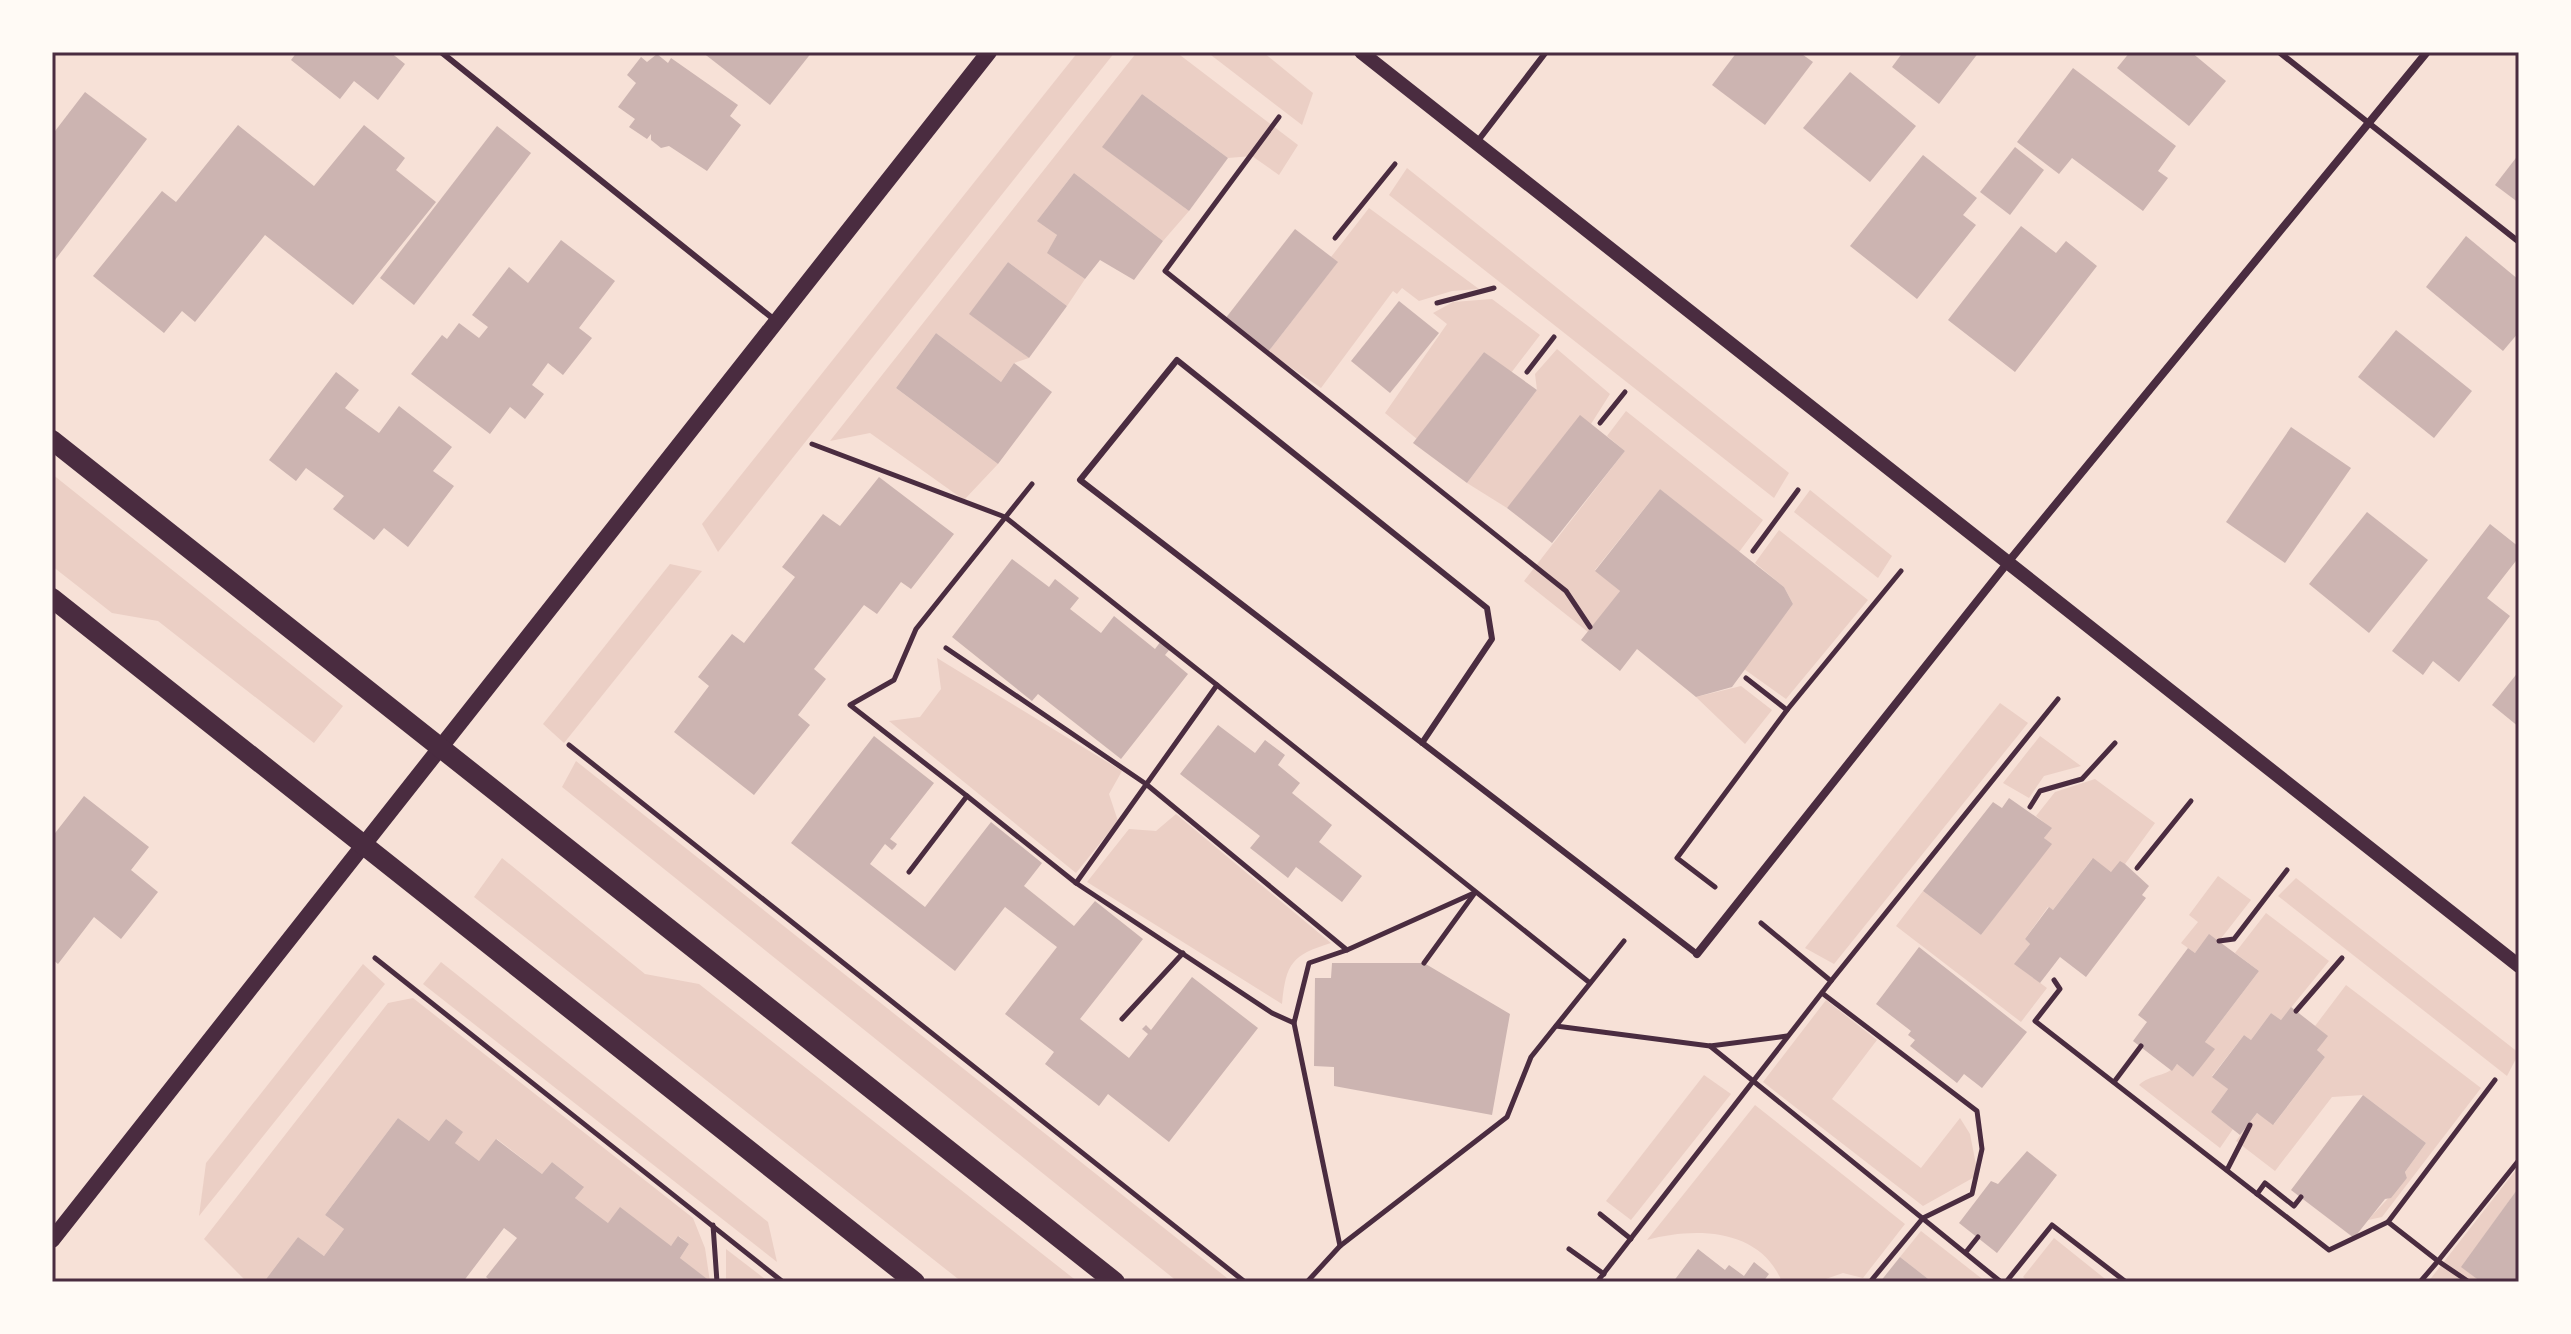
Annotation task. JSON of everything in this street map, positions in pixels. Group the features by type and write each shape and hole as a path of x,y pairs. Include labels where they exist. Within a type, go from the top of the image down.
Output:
{"main road":[{"path":"52,1240 989,52"},
{"path":"52,440 1115,1282"},
{"path":"52,598 915,1282"}],"street":[{"path":"1361,52 2519,966"},
{"path":"1697,954 2009,561 2427,52"}],"lane":[{"path":"441,52 776,321"},
{"path":"1477,142 1546,52"},
{"path":"2279,52 2519,242"},
{"path":"1422,743 1492,639 1487,608 1177,360 1080,480 1422,743 1697,954"}],"path":[{"path":"1279,117 1165,271 1566,591 1590,627"},
{"path":"1335,238 1395,164"},
{"path":"1437,303 1494,288"},
{"path":"1527,372 1554,337"},
{"path":"1600,423 1625,392"},
{"path":"812,444 1005,517 1590,983"},
{"path":"1032,484 916,629 894,680 850,705 1076,883 1272,1013 1294,1023"},
{"path":"1753,551 1798,490"},
{"path":"1677,858 1787,710 1901,571"},
{"path":"946,648 1146,784 1347,950"},
{"path":"1746,678 1787,710"},
{"path":"1076,883 1217,685"},
{"path":"1597,1282 1822,993 2058,699"},
{"path":"2030,807 2040,791 2082,779 2115,743"},
{"path":"569,745 1245,1282"},
{"path":"909,872 967,796"},
{"path":"2137,868 2191,801"},
{"path":"2219,941 2234,939 2287,870"},
{"path":"1340,1246 1294,1023 1309,963 1347,950 1474,893"},
{"path":"1424,963 1474,893"},
{"path":"1307,1282 1340,1246 1507,1117 1531,1057 1624,941"},
{"path":"1122,1019 1183,953"},
{"path":"375,958 783,1282"},
{"path":"2296,1011 2342,958"},
{"path":"2054,980 2060,989 2035,1021 2329,1250 2388,1222 2495,1080"},
{"path":"1822,993 1977,1111 1982,1149 1972,1194 1923,1218 1870,1282"},
{"path":"1556,1026 1710,1046 1788,1036"},
{"path":"1710,1046 2003,1282 2052,1225 2126,1282"},
{"path":"2114,1082 2141,1046"},
{"path":"2227,1171 2250,1125"},
{"path":"2420,1282 2519,1160"},
{"path":"2257,1194 2265,1183 2294,1206 2301,1197"},
{"path":"1600,1214 1631,1239"},
{"path":"2388,1222 2438,1261 2471,1280"},
{"path":"713,1225 717,1282"},
{"path":"1966,1252 1978,1237"},
{"path":"1569,1249 1604,1274"},
{"path":"1839,1282 1853,1282"}],"shaded area":[{"path":"1078,52 1115,52 718,552 702,524"},
{"path":"1137,52 1176,52 1298,145 1279,175 1252,156 1228,158 1142,94 1103,147 1189,211 1163,241 1074,173 1038,220 1057,235 1048,253 1085,279 1067,306 1008,262 970,314 1029,358 1014,363 1001,382 936,333 896,388 998,464 964,500 870,433 830,441"},
{"path":"1207,52 1263,52 1313,93 1302,125"},
{"path":"1407,168 1789,473 1774,498 1389,195"},
{"path":"1369,208 1479,289 1452,291 1419,301 1402,288 1397,294 1393,291 1321,388 1268,352 1337,263 1331,257"},
{"path":"1492,299 1540,335 1511,373 1484,352 1417,439 1385,413 1447,324 1433,313 1453,302"},
{"path":"1557,349 1610,394 1591,424 1507,508 1467,483 1537,390 1535,374"},
{"path":"1626,411 1763,520 1739,552 1660,489 1595,570 1620,591 1588,632 1524,581 1625,451 1607,436"},
{"path":"52,474 343,706 314,743 158,621 112,613 52,566"},
{"path":"1810,490 1892,556 1878,578 1794,512"},
{"path":"1779,530 1868,600 1786,699 1744,669 1793,604 1784,587 1755,563"},
{"path":"670,564 702,571 564,743 543,724"},
{"path":"937,658 1122,771 1109,794 1118,821 1076,873 889,721 920,717 941,689"},
{"path":"1741,686 1772,710 1745,744 1696,697"},
{"path":"2000,703 2028,723 1834,964 1805,948"},
{"path":"2040,736 2081,766 2044,776 2029,798 2003,783"},
{"path":"576,761 1232,1282 1178,1282 562,787"},
{"path":"2095,779 2155,823 2125,864 2111,872 2092,859 2053,910 2048,907 2025,939 2030,944 2015,964 2047,988 2021,1022 1896,926 1923,891 1981,935 2051,844 2044,838 2051,828 2036,816 2055,792"},
{"path":"1176,814 1331,943 1307,952 1293,963 1286,979 1282,1004 1087,882 1129,829 1156,831"},
{"path":"502,858 645,974 699,984 1078,1282 962,1282 474,897"},
{"path":"2218,876 2251,900 2219,941 2209,935 2195,953 2181,943 2198,922 2189,915"},
{"path":"2296,878 2519,1053 2507,1076 2278,896"},
{"path":"2266,913 2329,961 2281,1020 2271,1013 2251,1040 2244,1035 2212,1076 2228,1089 2211,1112 2233,1129 2220,1148 2139,1085 2177,1064 2193,1077 2214,1049 2205,1042 2259,971 2235,953"},
{"path":"441,962 768,1222 777,1262 423,984"},
{"path":"363,964 385,984 199,1216 206,1163"},
{"path":"2346,985 2481,1088 2382,1217 2368,1220 2407,1178 2405,1172 2426,1143 2363,1095 2332,1097 2275,1171 2236,1141 2257,1113 2274,1124 2325,1057 2317,1050 2327,1036 2315,1026"},
{"path":"413,998 693,1218 705,1248 710,1282 680,1258 689,1244 679,1236 671,1246 608,1223 575,1198 583,1186 552,1162 542,1174 497,1139 479,1161 455,1143 446,1119 429,1141 398,1118 325,1215 344,1229 324,1256 298,1237 266,1282 247,1282 204,1239 388,1003"},
{"path":"1826,1000 1877,1040 1832,1099 1921,1168 1960,1118 1970,1134 1978,1175 1923,1206 1763,1082"},
{"path":"1704,1075 1731,1094 1631,1220 1606,1201"},
{"path":"1755,1105 1905,1224 1863,1278 1843,1273 1817,1282 1782,1282 1772,1264 1758,1251 1724,1236 1685,1233 1647,1240"},
{"path":"2519,1166 2519,1187 2462,1267 2481,1282 2428,1282"},
{"path":"1921,1231 1986,1282 1932,1282 1900,1257"},
{"path":"2054,1238 2109,1282 2029,1282 2023,1277"},
{"path":"726,1249 769,1282 726,1282"}],"building":[{"path":"297,52 390,52 405,64 378,100 354,81 340,99 291,60"},
{"path":"702,52 812,52 770,105"},
{"path":"1737,52 1799,52 1813,62 1765,125 1712,85"},
{"path":"1903,52 1979,52 1939,104 1892,67"},
{"path":"2130,52 2191,52 2226,81 2189,126 2117,68"},
{"path":"657,54 668,63 671,58 738,105 730,116 741,125 707,171 669,146 661,148 651,140 651,134 647,139 629,127 635,119 618,107 636,83 627,75 641,57 647,62"},
{"path":"2073,68 2176,146 2158,171 2168,178 2143,211 2072,158 2059,174 2017,142"},
{"path":"1850,72 1916,126 1870,182 1803,128"},
{"path":"85,92 147,139 55,260 52,258 52,135"},
{"path":"1142,94 1228,158 1189,211 1102,147"},
{"path":"238,125 314,186 364,125 405,158 396,170 436,202 353,305 265,235 195,322 182,311 164,333 93,276 162,191 176,202"},
{"path":"497,126 531,153 414,305 380,278"},
{"path":"2015,147 2044,170 2010,215 1980,192"},
{"path":"2519,154 2519,203 2495,185"},
{"path":"1923,155 1977,198 1963,215 1976,225 1917,299 1850,246"},
{"path":"1074,173 1163,241 1134,280 1100,260 1085,279 1047,253 1057,235 1037,221"},
{"path":"2021,226 2056,253 2066,241 2097,266 2015,372 1948,320"},
{"path":"1295,229 1338,262 1268,352 1225,319"},
{"path":"2466,236 2519,280 2519,332 2503,351 2426,287"},
{"path":"561,240 615,281 579,328 592,338 563,375 548,363 532,385 544,394 525,419 510,407 490,434 411,374 442,335 447,339 459,323 479,338 488,327 472,315 509,267 528,283"},
{"path":"1008,262 1067,306 1029,358 969,314"},
{"path":"1399,301 1439,333 1390,393 1351,361"},
{"path":"2396,330 2472,391 2434,438 2358,377"},
{"path":"936,333 1001,382 1014,363 1052,392 998,464 896,388"},
{"path":"1484,352 1537,390 1467,483 1413,443"},
{"path":"336,372 359,390 345,408 379,433 399,406 452,447 433,471 454,486 408,547 384,528 374,540 333,509 344,496 306,468 296,481 269,460"},
{"path":"1580,415 1625,451 1552,543 1507,508"},
{"path":"2291,427 2351,468 2285,563 2226,522"},
{"path":"879,477 954,534 911,589 901,582 877,614 864,605 814,669 826,679 798,715 810,725 754,795 674,732 709,686 698,677 732,634 744,643 795,577 782,567 823,514 840,526"},
{"path":"1660,489 1784,587 1793,604 1732,687 1696,697 1637,649 1620,671 1581,640 1620,591 1595,571"},
{"path":"2367,512 2428,560 2369,633 2309,584"},
{"path":"2490,524 2519,547 2519,557 2487,598 2510,616 2459,682 2433,661 2423,675 2392,651"},
{"path":"1012,559 1049,587 1055,579 1079,598 1070,609 1101,633 1114,616 1155,649 1161,641 1170,649 1165,655 1188,674 1121,759 1038,694 1032,701 952,637"},
{"path":"2519,671 2519,727 2492,705"},
{"path":"1218,725 1255,753 1265,740 1285,755 1278,765 1300,783 1292,793 1332,825 1319,842 1362,876 1342,902 1296,867 1288,878 1250,848 1260,836 1180,774"},
{"path":"874,736 934,783 890,839 897,844 895,847 892,850 885,844 870,864 925,907 991,822 1042,863 1024,886 1074,926 1095,901 1143,939 1080,1019 1129,1058 1148,1034 1142,1029 1146,1025 1151,1030 1192,977 1258,1028 1169,1142 1108,1094 1099,1106 1045,1064 1054,1052 1005,1014 1057,947 1005,907 955,971 791,843"},
{"path":"84,796 149,847 131,870 158,892 121,939 94,917 58,964 52,959 52,837"},
{"path":"2009,798 2052,828 2044,838 2052,844 1981,935 1923,891 1993,802 2002,808"},
{"path":"2093,858 2111,872 2120,861 2125,864 2149,886 2142,895 2146,898 2086,977 2060,957 2040,983 2014,964 2030,944 2025,939 2049,907 2053,910"},
{"path":"2209,934 2259,971 2205,1042 2215,1049 2193,1077 2177,1064 2172,1071 2133,1041 2147,1022 2138,1015 2188,948 2195,953"},
{"path":"1919,947 2027,1032 1982,1088 1964,1074 1957,1083 1910,1046 1915,1040 1908,1035 1911,1031 1876,1004"},
{"path":"1332,963 1424,963 1510,1014 1492,1115 1334,1086 1334,1067 1314,1066 1315,978 1331,978"},
{"path":"2291,1007 2328,1036 2317,1050 2325,1057 2273,1125 2257,1113 2240,1135 2211,1112 2228,1089 2212,1077 2244,1035 2251,1040 2271,1013 2281,1020"},
{"path":"2363,1095 2426,1143 2405,1172 2407,1178 2391,1198 2385,1199 2354,1238 2291,1190"},
{"path":"398,1118 429,1141 446,1119 463,1132 455,1143 479,1161 496,1139 542,1174 552,1162 584,1187 575,1198 608,1223 620,1207 671,1246 678,1236 689,1244 680,1258 711,1282 492,1282 486,1277 517,1238 504,1228 463,1282 264,1282 298,1237 324,1256 344,1229 325,1215"},
{"path":"2027,1151 2057,1175 1997,1253 1959,1223 1991,1181 1998,1184"},
{"path":"2519,1187 2519,1282 2481,1282 2461,1267"},
{"path":"1698,1249 1725,1270 1729,1265 1744,1276 1754,1262 1769,1274 1763,1282 1673,1282"},
{"path":"1900,1257 1932,1282 1880,1282"}]}
